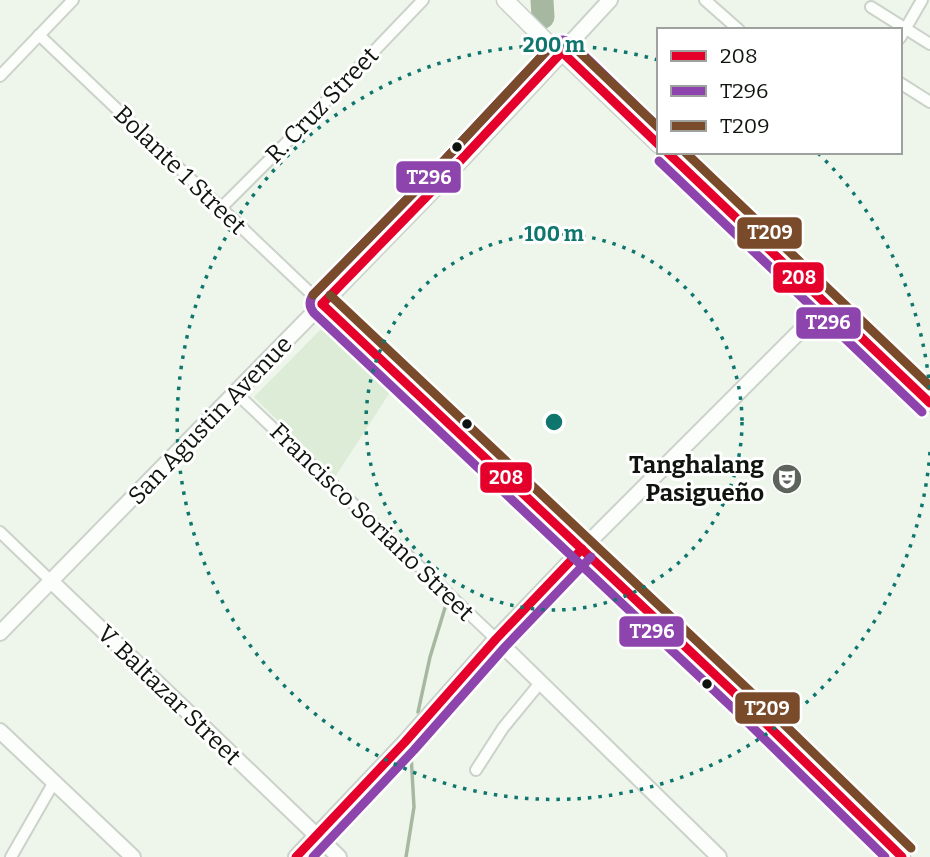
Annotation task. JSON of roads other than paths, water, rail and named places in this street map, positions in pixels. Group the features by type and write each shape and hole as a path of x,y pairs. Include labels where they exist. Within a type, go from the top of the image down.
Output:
{"main road":[{"path":"505,0 657,143"},
{"path":"516,0 554,38 562,52"},
{"name":"San Agustin Avenue","path":"322,304 562,52"},
{"path":"669,154 930,403"},
{"path":"322,304 746,704 902,857"}],"street":[{"path":"0,76 73,0"},
{"name":"R. Cruz Street","path":"220,209 423,0"},
{"path":"562,52 610,0"},
{"path":"705,0 736,28"},
{"path":"922,0 903,33 930,44"},
{"path":"871,7 897,28"},
{"name":"Bolante 1 Street","path":"39,35 322,304"},
{"path":"902,84 930,102"},
{"name":"San Agustin Avenue","path":"0,633 322,304"},
{"path":"296,857 582,549 826,305"},
{"name":"Francisco Soriano Street","path":"236,393 496,639 719,857"},
{"name":"V. Baltazar Street","path":"0,532 339,857"},
{"path":"476,770 503,728 540,683"},
{"path":"0,731 133,857"},
{"path":"11,857 54,782"}],"waterway":[{"path":"542,0 543,17"},
{"path":"418,712 430,657 448,598"},
{"path":"406,857 414,807 411,754"}],"place":[{"name":"Tanghalang Pasigueño","path":"787,479"}]}
